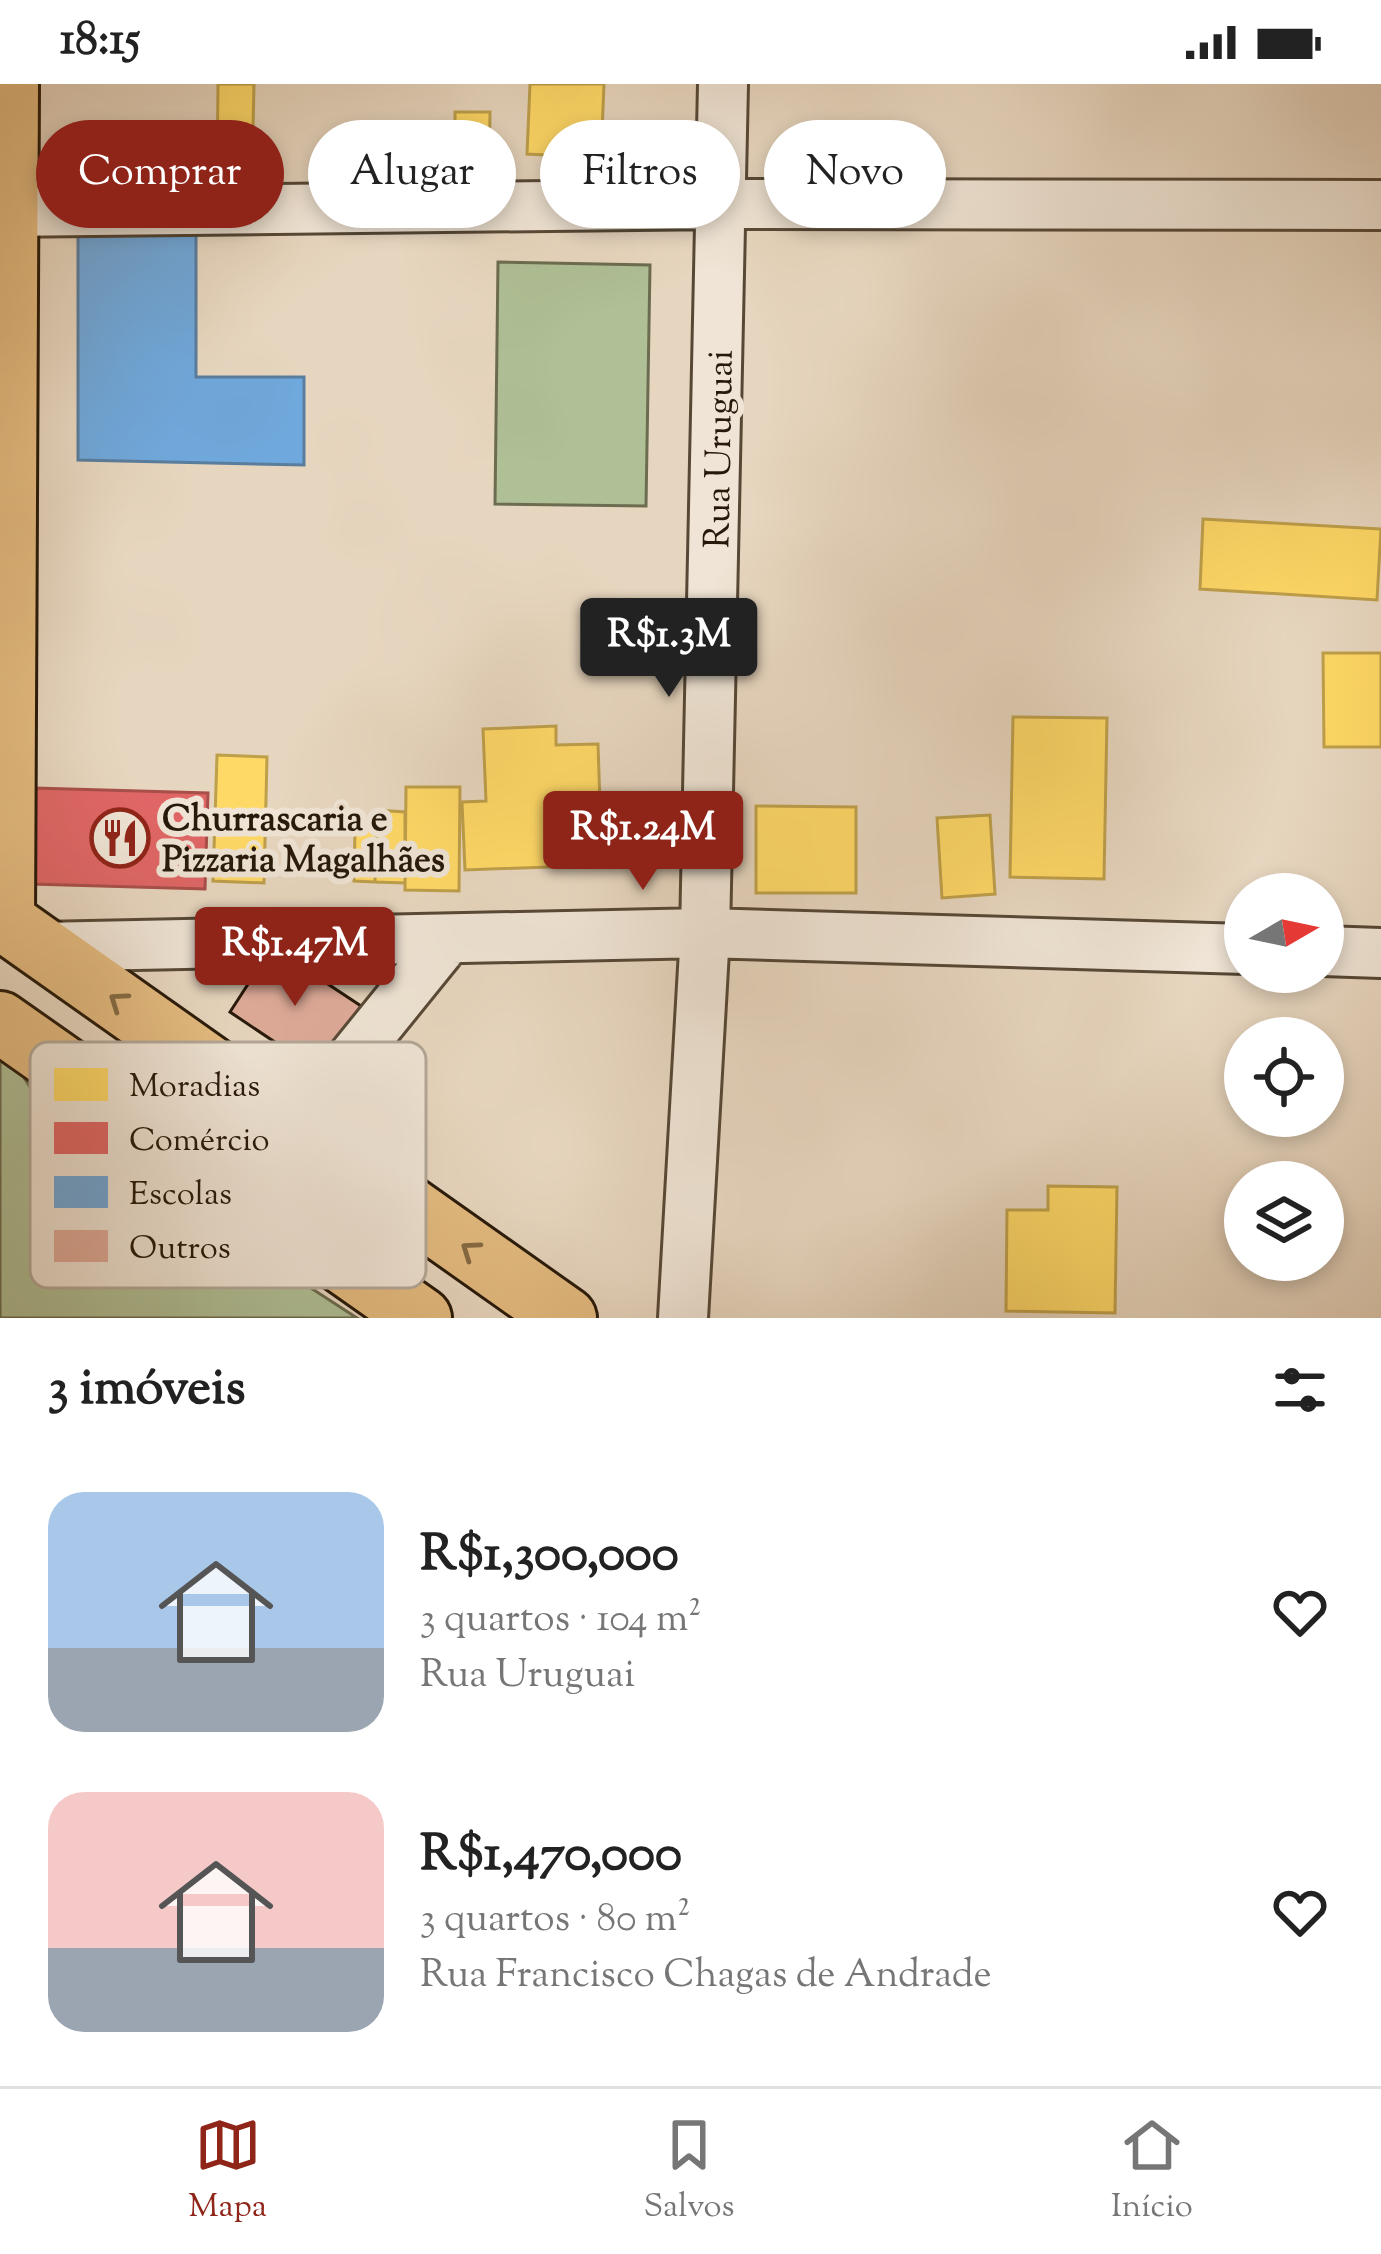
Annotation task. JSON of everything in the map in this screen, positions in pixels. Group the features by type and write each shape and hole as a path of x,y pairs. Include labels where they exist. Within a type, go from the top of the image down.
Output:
{"main road":[{"path":"8,84 4,718 15,928 176,1042"},
{"path":"0,1022 30,1043"},
{"path":"426,1219 566,1318"},
{"path":"378,1288 421,1318"}],"street":[{"name":"Rua Uruguai","path":"723,84 723,120"},
{"path":"740,204 1381,205"},
{"path":"4,212 540,206"},
{"name":"Rua Uruguai","path":"683,1318 705,933 722,228"},
{"path":"15,928 448,939 705,933 1224,948"},
{"path":"365,1042 448,939"},
{"path":"1344,952 1381,953"}],"green space":[{"path":"498,262 650,265 646,506 495,504"},
{"path":"0,1060 30,1087 30,1288 311,1288 357,1318 0,1318"}],"building: Moradias":[{"path":"218,84 254,84 253,120 218,120"},
{"path":"530,84 604,84 603,120 540,120 540,155 527,154"},
{"path":"455,112 490,112 490,120 455,120"},
{"path":"1203,519 1381,529 1377,600 1200,589"},
{"path":"1323,653 1381,653 1381,747 1324,747"},
{"path":"1013,717 1107,718 1104,879 1010,877"},
{"path":"556,726 556,745 598,744 602,865 465,870 462,802 486,801 483,729"},
{"path":"217,755 267,757 264,883 213,881"},
{"path":"406,787 460,787 459,891 405,890"},
{"path":"756,806 856,807 856,893 756,893"},
{"path":"377,810 405,812 405,883 375,882"},
{"path":"990,815 995,894 942,898 937,818"},
{"path":"355,828 376,828 375,882 354,881"},
{"path":"1048,1186 1117,1187 1115,1313 1006,1311 1007,1210 1048,1210"}],"building: Comércio":[{"name":"Churrascaria e Pizzaria Magalhães","path":"34,788 208,793 205,889 31,884"}],"building: Escolas":[{"path":"78,228 196,228 196,377 304,377 304,465 78,460"}],"building: Outros":[{"path":"272,947 361,1006 337,1042 275,1042 230,1012"}],"place":[{"name":"Churrascaria e Pizzaria Magalhães","path":"120,838"}]}
